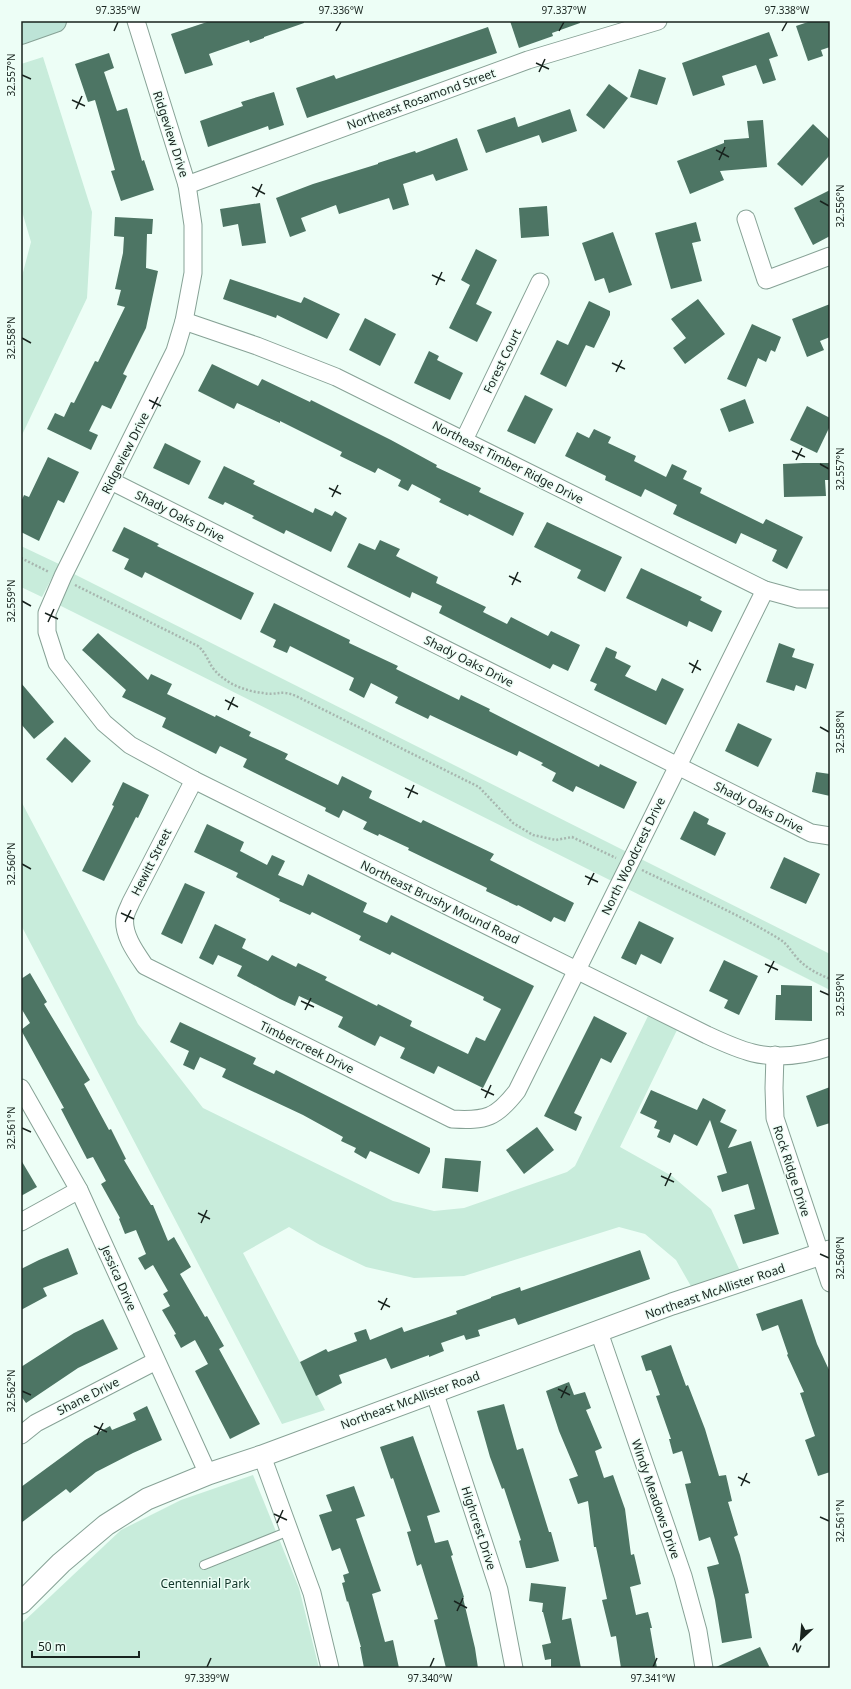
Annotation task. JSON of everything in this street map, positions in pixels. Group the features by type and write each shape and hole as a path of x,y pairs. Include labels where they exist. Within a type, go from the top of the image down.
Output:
{"main road":[{"path":"21,33 55,21"}],"street":[{"name":"Ridgeview Drive","path":"77,689 57,663 47,632 47,613 62,578 175,351 184,321 193,273 193,225 187,185 136,21"},
{"name":"Northeast Rosamond Street","path":"187,185 528,60 658,21"},
{"path":"746,218 766,280 830,256"},
{"name":"Forest Court","path":"464,440 540,282"},
{"name":"Northeast Timber Ridge Drive","path":"184,321 257,346 336,377 765,590 798,599 830,599"},
{"name":"Shady Oaks Drive","path":"111,481 811,833 830,836"},
{"name":"North Woodcrest Drive","path":"492,1115 505,1106 516,1091 765,590"},
{"name":"Northeast Brushy Mound Road","path":"77,689 104,723 130,745 194,780 735,1048 754,1053 795,1055 811,1053 830,1046"},
{"name":"Hewitt Street","path":"133,948 127,931 125,918 130,902 194,780"},
{"name":"Timbercreek Drive","path":"133,948 145,966 452,1119 473,1120 492,1115"},
{"name":"Rock Ridge Drive","path":"775,1055 775,1118 825,1253 830,1283"},
{"name":"Jessica Drive","path":"21,1088 79,1190 208,1474"},
{"path":"21,1222 79,1190"},
{"name":"Northeast McAllister Road","path":"21,1603 61,1563 106,1525 147,1499 208,1474 262,1456 672,1304 825,1253"},
{"name":"Windy Meadows Drive","path":"599,1332 683,1576 698,1632 704,1668"},
{"name":"Shane Drive","path":"21,1435 36,1423 156,1361"},
{"name":"Highcrest Drive","path":"434,1391 499,1590 514,1668"},
{"path":"262,1456 312,1592 330,1668"}],"lane":[{"path":"204,1565 289,1531"}],"path":[{"path":"21,558 198,646 203,651 213,668 228,682 246,691 266,694 286,692 296,696 479,787 513,823 533,835 556,840 572,837 738,916 787,944 797,958 812,971 830,979"}],"green space":[{"path":"43,57 92,212 87,298 21,437 21,280 31,242 21,208 21,64"},
{"path":"21,546 59,564 42,597 21,587"},
{"path":"74,574 830,954 830,990 59,605"},
{"path":"21,801 138,1024 203,1108 393,1201 434,1211 464,1208 567,1172 575,1166 648,1016 677,1030 620,1147 672,1176 711,1209 740,1271 692,1288 676,1260 645,1234 619,1227 464,1276 414,1278 366,1267 320,1245 289,1227 243,1253 325,1410 282,1424 21,925"},
{"name":"Centennial Park","path":"253,1475 299,1588 319,1668 21,1668 21,1624 121,1530 181,1500"}],"building":[{"path":"210,21 304,21 304,23 250,43 249,40 209,54 213,65 185,74 171,34"},
{"path":"510,21 580,21 580,23 552,33 553,36 519,48"},
{"path":"811,21 830,21 830,47 821,50 823,56 808,61 796,26"},
{"path":"488,27 497,53 307,118 296,88 334,75 336,79"},
{"path":"769,32 778,56 769,59 776,80 763,84 756,65 722,76 725,85 693,96 682,63"},
{"path":"109,53 114,68 104,72 117,111 127,108 142,161 144,160 154,190 121,201 111,171 115,170 95,100 88,102 75,64"},
{"path":"639,69 666,78 657,105 630,97"},
{"path":"609,84 628,98 604,129 586,115"},
{"path":"274,92 284,125 269,130 268,126 208,147 200,121 243,106 241,102"},
{"path":"570,109 577,131 542,143 539,135 486,153 477,130 515,117 518,127"},
{"path":"763,120 767,167 720,171 724,180 690,194 677,161 724,143 724,140 749,138 747,121"},
{"path":"813,124 830,140 830,155 802,186 777,164"},
{"path":"457,138 468,170 436,181 433,174 403,184 409,205 393,210 389,198 339,214 336,205 301,218 306,231 290,237 276,198 313,184 415,151 416,153"},
{"path":"830,190 830,236 813,245 794,208"},
{"path":"260,203 266,243 242,246 238,224 223,227 220,209"},
{"path":"547,206 549,236 521,238 519,208"},
{"path":"115,217 153,219 152,234 147,234 146,268 158,271 146,328 123,374 127,376 111,409 102,405 89,431 98,435 91,450 47,429 55,413 64,417 71,402 74,403 95,361 98,362 125,307 117,305 121,290 115,289 123,253 124,237 114,236"},
{"path":"696,222 701,241 692,243 702,281 671,289 655,233"},
{"path":"613,232 632,285 609,293 604,278 595,281 582,243"},
{"path":"476,249 497,260 476,304 492,312 477,342 449,328 470,285 461,280"},
{"path":"230,279 301,303 304,297 340,314 327,339 277,315 276,318 223,299"},
{"path":"698,299 725,334 685,364 673,348 686,338 671,319"},
{"path":"589,301 610,311 610,315 594,348 586,345 566,387 540,374 557,340 568,345"},
{"path":"830,304 830,337 820,341 824,350 807,357 792,319"},
{"path":"365,318 396,334 380,366 349,350"},
{"path":"752,324 781,337 775,352 771,350 766,362 758,358 746,387 727,379"},
{"path":"429,351 439,356 437,360 463,373 450,400 414,383"},
{"path":"212,364 258,386 262,379 310,402 311,400 391,440 437,465 436,467 481,488 479,492 524,513 513,536 469,514 468,516 439,502 441,499 412,484 408,491 398,486 401,480 378,468 375,473 340,456 342,452 280,421 280,423 237,403 234,409 198,391"},
{"path":"525,395 553,409 535,444 507,431"},
{"path":"745,399 754,423 729,432 720,409"},
{"path":"807,406 830,418 830,426 817,453 790,440"},
{"path":"594,429 611,437 608,443 636,456 634,461 666,477 672,464 687,471 683,479 702,488 700,493 763,524 766,519 803,537 787,569 772,561 777,550 741,533 736,544 673,514 677,505 645,489 641,497 605,480 606,476 565,456 577,432 589,438"},
{"path":"165,443 201,461 189,485 153,468"},
{"path":"48,457 79,472 64,503 58,500 39,541 21,532 21,502 24,495 29,497"},
{"path":"830,463 830,480 825,480 826,496 784,497 783,464"},
{"path":"224,466 255,481 253,484 313,513 315,508 332,516 335,511 347,518 331,552 286,530 284,534 252,518 254,516 225,502 223,505 208,498"},
{"path":"547,522 622,557 605,592 577,578 581,570 534,547"},
{"path":"124,527 159,544 157,546 254,593 241,620 145,572 142,578 124,569 129,559 112,551"},
{"path":"380,540 400,549 396,556 438,577 436,583 486,607 483,612 507,624 511,617 548,636 551,631 580,645 568,671 553,664 550,669 439,613 442,606 412,592 410,598 347,567 359,543 375,550"},
{"path":"641,568 702,597 700,600 722,611 712,632 689,621 687,627 626,598"},
{"path":"274,603 350,640 349,643 398,666 396,669 459,700 461,695 490,709 489,711 599,767 600,764 637,782 624,809 576,786 573,792 552,781 556,773 541,765 543,763 519,751 517,756 430,715 428,719 395,703 398,697 371,683 364,698 349,690 354,678 290,646 287,653 273,647 276,640 260,632"},
{"path":"98,633 148,680 151,674 172,684 167,694 251,732 249,736 288,754 285,759 338,785 342,776 372,791 369,798 421,823 423,820 494,854 490,860 574,903 565,922 554,917 551,922 486,891 487,888 408,850 409,848 379,834 378,836 363,829 367,822 343,810 339,818 325,811 326,808 243,767 247,759 220,746 216,754 162,727 166,718 122,697 126,690 82,650"},
{"path":"779,643 795,649 792,657 814,664 806,689 796,685 794,691 766,682"},
{"path":"606,647 617,652 615,658 631,666 625,676 656,691 662,678 684,689 666,725 594,690 597,684 590,681"},
{"path":"21,683 54,722 34,739 21,724"},
{"path":"738,723 772,739 758,767 725,751"},
{"path":"65,737 91,761 72,783 46,759"},
{"path":"816,772 830,774 830,796 812,792"},
{"path":"123,782 149,795 138,818 136,817 104,881 82,871 114,806 112,805"},
{"path":"694,811 709,819 707,824 726,833 715,856 680,839"},
{"path":"207,824 244,842 240,851 267,865 272,855 285,861 278,875 303,886 308,874 367,903 363,912 387,923 391,915 534,986 483,1088 438,1066 434,1074 400,1058 405,1048 380,1036 375,1046 361,1039 338,1027 343,1017 299,996 295,1006 280,999 237,976 242,966 218,955 213,965 199,958 215,924 246,939 242,948 268,961 272,955 296,967 298,963 327,977 325,980 377,1006 378,1004 412,1021 410,1026 468,1054 476,1037 485,1041 501,1009 483,1000 484,997 392,952 390,955 359,940 361,936 312,912 310,915 279,901 280,899 236,877 238,873 194,852"},
{"path":"784,857 820,874 806,904 770,888"},
{"path":"185,883 205,892 182,944 161,934"},
{"path":"639,921 674,938 661,964 641,954 636,965 621,958"},
{"path":"724,960 758,976 739,1015 724,1008 728,1000 709,991"},
{"path":"30,973 47,1002 44,1004 90,1080 84,1084 109,1130 111,1129 126,1159 124,1160 151,1205 153,1205 168,1241 174,1237 191,1267 180,1274 224,1346 219,1349 260,1424 230,1439 195,1371 208,1364 195,1340 181,1348 174,1335 176,1334 162,1310 170,1306 163,1294 168,1291 153,1265 145,1270 138,1258 146,1254 136,1230 125,1234 119,1219 120,1218 101,1184 106,1181 93,1157 87,1159 61,1109 64,1108 21,1030 30,1023 21,1008 21,979"},
{"path":"781,985 812,986 812,1021 775,1020 776,995 781,995"},
{"path":"594,1016 627,1033 611,1063 601,1058 574,1113 582,1117 576,1131 544,1116"},
{"path":"180,1022 256,1058 253,1064 274,1074 276,1070 430,1148 430,1152 419,1174 370,1151 366,1159 354,1152 356,1148 341,1141 343,1137 303,1115 222,1077 226,1069 200,1057 194,1070 183,1065 189,1051 170,1042"},
{"path":"830,1087 830,1123 817,1127 806,1096"},
{"path":"651,1090 697,1110 703,1098 726,1110 720,1122 737,1130 728,1148 751,1141 779,1234 743,1244 734,1215 755,1209 748,1184 722,1192 717,1176 727,1173 710,1120 697,1146 674,1134 670,1143 657,1137 660,1130 654,1128 657,1121 640,1113"},
{"path":"537,1127 554,1150 524,1174 506,1150"},
{"path":"445,1158 481,1161 478,1192 442,1188"},
{"path":"21,1160 37,1187 21,1196"},
{"path":"68,1248 78,1274 43,1288 47,1296 21,1310 21,1269"},
{"path":"640,1250 650,1279 518,1325 515,1318 478,1330 480,1336 466,1340 464,1335 441,1343 444,1351 391,1369 386,1358 339,1375 342,1383 316,1396 300,1362 326,1349 328,1352 357,1341 354,1333 366,1329 370,1340 402,1327 404,1332 457,1314 456,1311 491,1297 520,1287 521,1291"},
{"path":"802,1299 817,1344 830,1372 830,1472 818,1476 805,1440 815,1436 800,1393 804,1392 787,1355 788,1354 778,1325 762,1331 756,1314"},
{"path":"103,1319 118,1349 78,1368 26,1403 21,1396 21,1367 74,1333"},
{"path":"671,1345 686,1386 688,1385 705,1429 719,1476 726,1475 732,1501 728,1502 738,1535 734,1537 749,1593 745,1594 752,1638 722,1643 715,1600 707,1567 719,1564 710,1537 699,1541 685,1484 691,1483 682,1451 673,1454 669,1439 671,1439 656,1396 660,1395 651,1370 646,1371 641,1356"},
{"path":"569,1382 574,1395 585,1392 591,1408 586,1410 602,1448 595,1451 604,1478 613,1475 625,1509 631,1555 634,1554 641,1584 630,1587 636,1615 648,1612 652,1628 650,1628 657,1668 621,1668 616,1636 611,1637 602,1600 607,1599 596,1547 594,1547 588,1501 578,1504 569,1479 578,1476 559,1431 546,1391"},
{"path":"504,1404 517,1450 523,1448 559,1561 526,1568 519,1541 521,1540 504,1488 502,1489 490,1457 477,1411"},
{"path":"147,1406 162,1440 96,1472 70,1493 66,1489 21,1523 21,1487 85,1440 110,1426 112,1430 136,1420 133,1413"},
{"path":"413,1436 440,1512 427,1516 435,1543 448,1540 453,1555 451,1556 464,1597 478,1668 446,1668 434,1620 438,1619 421,1564 417,1566 407,1532 411,1531 393,1478 391,1479 380,1447"},
{"path":"354,1486 365,1516 356,1519 381,1591 372,1594 385,1642 393,1640 399,1668 364,1668 361,1647 342,1583 345,1582 343,1575 349,1573 340,1548 332,1551 319,1515 332,1511 326,1495"},
{"path":"531,1583 566,1587 562,1620 571,1618 581,1668 551,1668 551,1659 545,1660 542,1645 551,1643 542,1612 543,1603 529,1601"},
{"path":"760,1647 770,1668 714,1668"}]}
